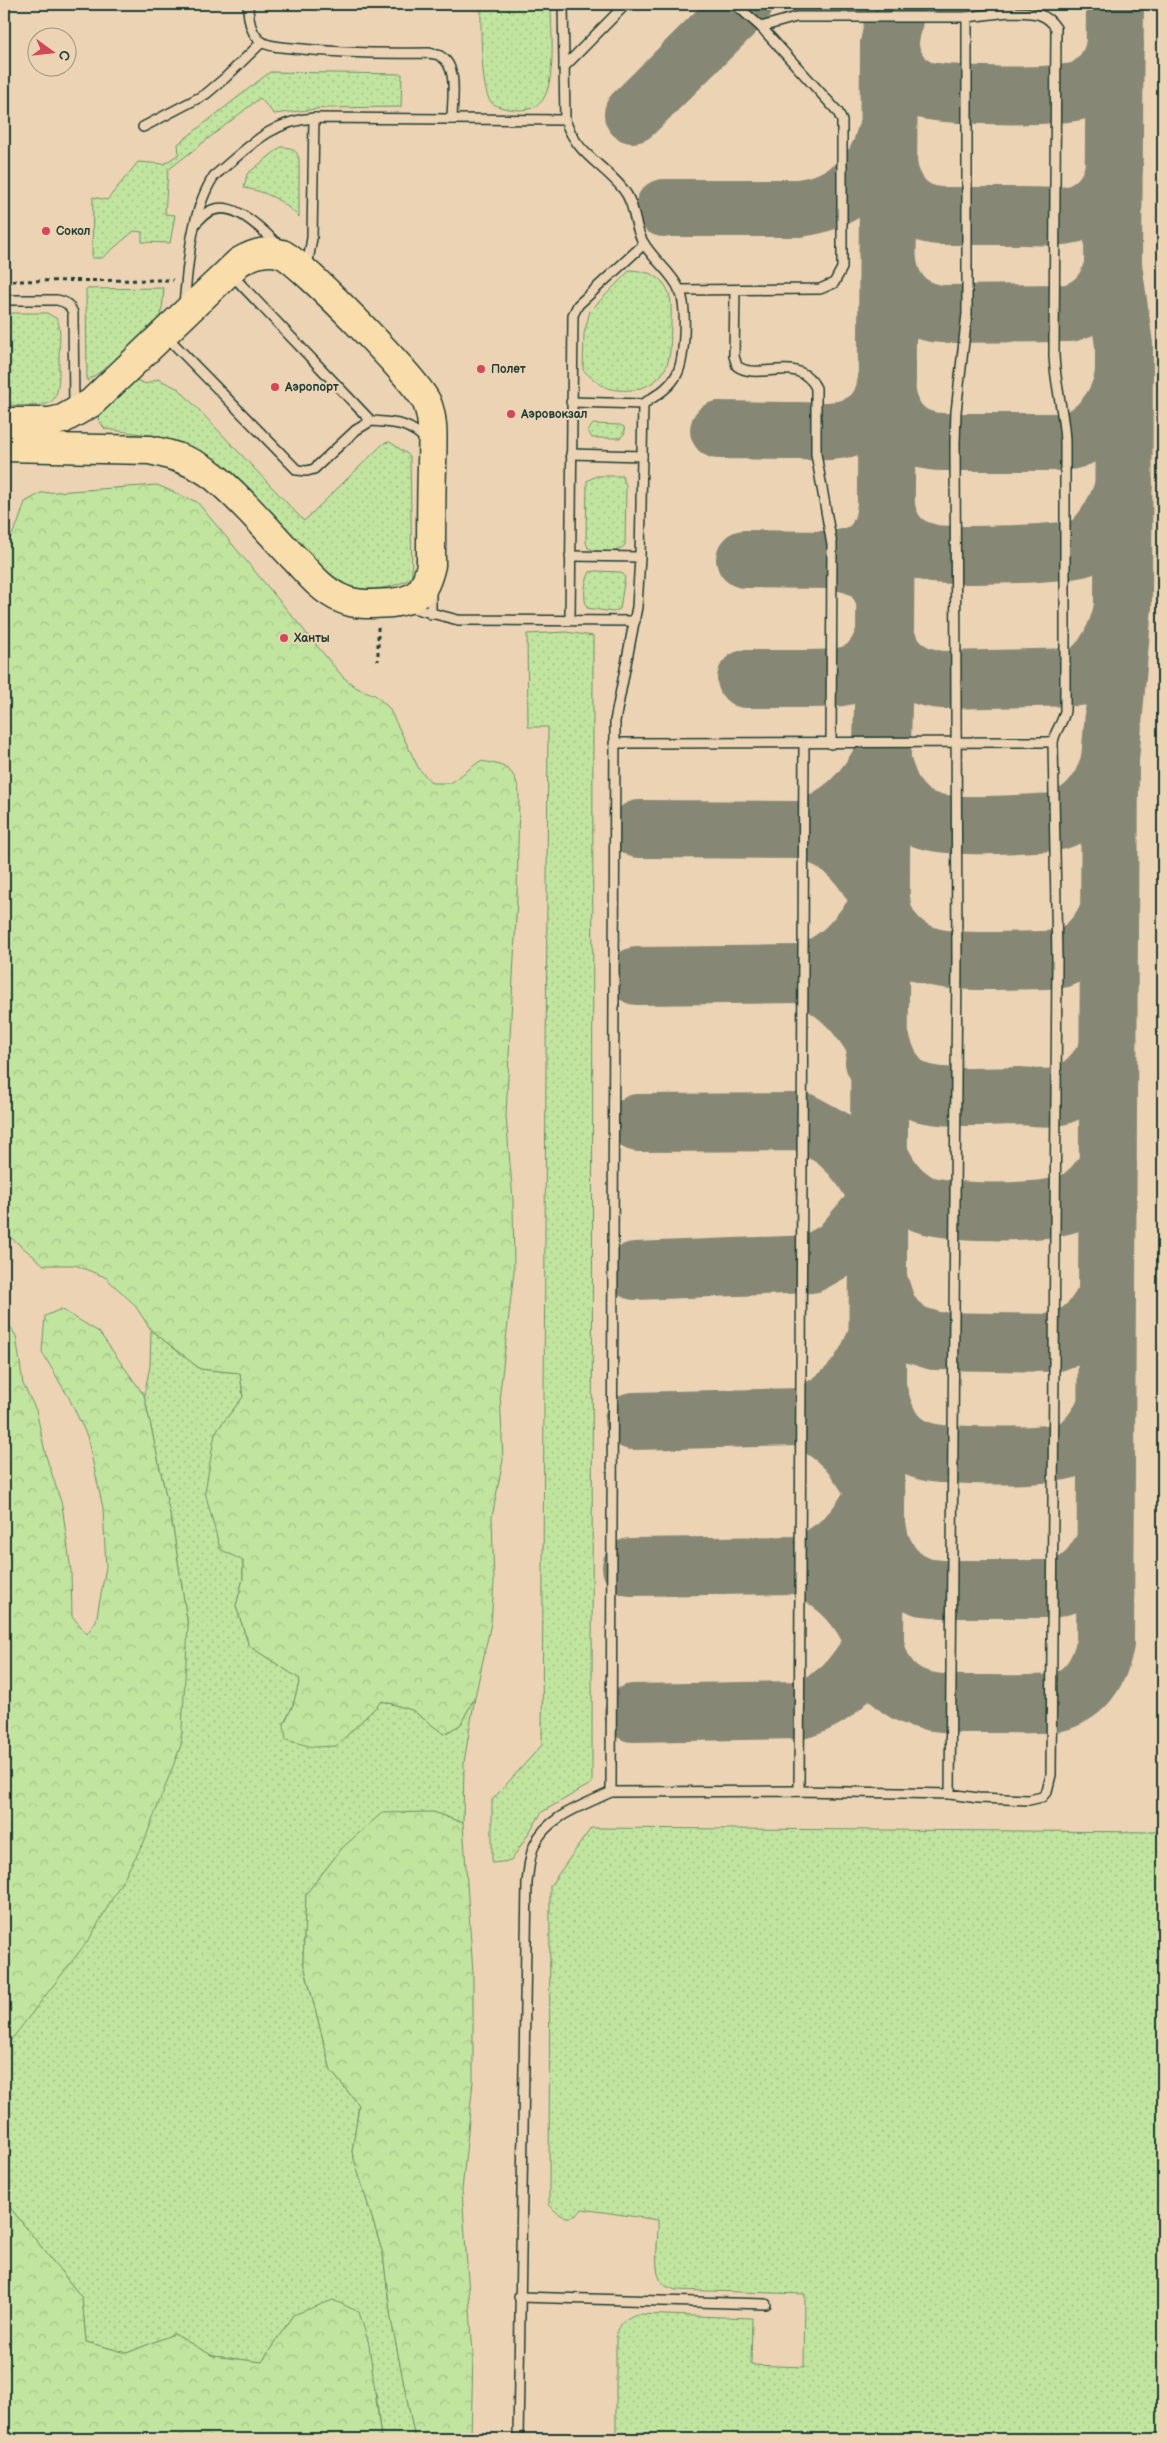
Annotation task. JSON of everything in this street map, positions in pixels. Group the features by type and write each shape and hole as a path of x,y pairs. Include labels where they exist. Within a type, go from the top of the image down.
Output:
{"main road":[{"path":"4,422 50,422 74,413 111,385 228,271 245,258 266,252 276,252 300,266 420,389 427,403 432,446 431,565 427,580 414,598 391,603 354,603 330,593 318,584 215,477 193,463 170,454 150,450 4,447"}],"lane":[{"path":"248,4 249,19 253,32 262,42 330,52 429,53 440,56 450,65 452,119"},
{"path":"563,4 565,120 571,136 580,149 608,174 630,200 639,235 679,290 684,313 680,366 677,375 665,389 643,404 571,402"},
{"path":"564,67 626,4"},
{"path":"679,290 820,289 834,283 842,268 842,121 838,112 761,27 735,4"},
{"path":"518,2439 527,1882 534,1844 543,1830 554,1820 611,1792 798,1791 950,1794 978,1798 1029,1800 1042,1797 1047,1791 1051,1775 1057,959 1053,742 1054,734 1064,717 1066,442 1064,418 1055,376 1054,355 1056,28 1050,18 1044,14 1009,12 967,17 796,17 761,27"},
{"path":"950,1794 957,961 955,442 956,406 967,314 967,17"},
{"path":"142,127 206,94 262,42"},
{"path":"183,315 196,223 203,195 214,176 272,128 285,122 314,118 565,120"},
{"path":"196,223 204,213 214,208 235,211 259,226 300,266 312,238 314,118"},
{"path":"570,620 573,315 578,305 644,244"},
{"path":"228,271 371,421"},
{"path":"735,290 734,356 737,366 746,370 799,372 812,380 816,388 816,454 832,545 831,744"},
{"path":"4,300 58,300 66,302 70,306 73,313 74,413"},
{"path":"163,334 297,470 307,471 314,469 356,430 371,421 402,424 412,427 432,446"},
{"path":"611,1792 614,743 616,710 635,621 640,557 643,404"},
{"path":"571,454 642,456"},
{"path":"570,556 640,557"},
{"path":"431,565 432,614"},
{"path":"391,603 458,620 635,621"},
{"path":"614,743 1053,742"},
{"path":"798,1791 804,744"},
{"path":"519,2297 766,2304"}],"green space":[{"path":"481,4 551,4 551,75 545,96 535,107 513,110 501,107 491,102 487,95 483,71"},
{"path":"270,72 402,74 401,107 325,108 274,114 260,98 168,170 165,214 175,215 170,243 142,242 142,232 134,231 102,258 92,258 93,197 107,200 138,162 164,164 179,154 178,144"},
{"path":"281,147 293,149 299,159 299,217 274,198 244,188 247,174"},
{"path":"630,270 653,275 661,280 667,288 671,309 670,353 665,369 655,381 632,390 615,390 601,385 583,370 584,334 590,311"},
{"path":"164,288 160,315 149,332 124,355 87,381 86,289"},
{"path":"4,313 47,313 57,319 60,333 58,388 55,397 50,402 33,406 4,405"},
{"path":"134,379 146,384 158,379 179,389 304,521 384,443 390,442 410,456 412,578 392,586 374,589 334,585 188,447 156,436 105,429 98,419 101,409"},
{"path":"593,424 620,425 624,427 625,433 620,438 592,438 588,431"},
{"path":"596,476 622,476 626,485 625,545 612,552 588,548 586,542 587,481"},
{"path":"157,485 197,502 343,677 357,688 375,695 389,708 419,769 432,783 451,783 480,761 507,769 515,778 519,793 517,898 506,1116 513,1200 514,1271 500,1392 503,1460 492,1517 494,1583 491,1623 475,1697 460,1725 444,1734 412,1710 382,1701 336,1746 313,1747 286,1740 284,1724 293,1705 300,1679 249,1646 236,1606 243,1579 243,1561 220,1549 205,1492 215,1433 243,1397 240,1373 200,1369 151,1330 134,1304 105,1277 75,1265 44,1265 4,1232 4,550 18,523 25,502 41,493"},
{"path":"590,572 620,572 625,576 620,609 613,612 587,608 585,585"},
{"path":"566,632 593,636 592,1783 542,1812 511,1861 492,1863 492,1800 542,1745 548,727 528,727 527,634"},
{"path":"61,1309 99,1332 144,1395 173,1528 188,1627 181,1745 144,1842 90,1938 8,2044 4,2046 4,1327 8,1323 16,1336 23,1384 36,1410 46,1456 62,1505 71,1571 72,1616 87,1634 96,1621 106,1567 103,1508 87,1436 69,1398 42,1352 45,1316"},
{"path":"151,1330 200,1369 240,1373 243,1397 215,1433 243,1561 243,1579 236,1606 249,1646 300,1679 293,1705 284,1724 336,1746 382,1701 412,1710 444,1734 460,1725 475,1697 464,1762 463,1823 433,1812 343,1847 306,1894 303,1961 331,2071 359,2105 352,2152 383,2254 391,2319 415,2439 381,2439 376,2393 293,2315 262,2362 213,2356 174,2334 127,2353 86,2342 82,2298 4,2200 4,2046 8,2044 188,1627 173,1528 144,1395 150,1366"},
{"path":"433,1812 463,1823 473,1973 473,2081 462,2191 473,2354 471,2439 415,2439 391,2319 383,2254 352,2152 359,2105 331,2071 303,1961 306,1894 343,1847 382,1813"},
{"path":"591,1828 1163,1832 1163,2439 616,2439 616,2336 621,2324 626,2319 637,2314 752,2318 751,2365 804,2367 805,2294 676,2290 663,2283 658,2274 658,2220 582,2209 574,2216 565,2217 556,2212 549,2204 550,1886"},
{"path":"4,2200 82,2298 86,2342 127,2353 174,2334 213,2356 262,2362 293,2315 333,2300 359,2312 369,2344 381,2439 4,2439"}],"taxiway":[{"path":"633,114 744,4"},
{"path":"897,4 889,45 885,634 893,653 906,667 922,676 942,680 1080,677 1089,671 1103,656 1114,636 1121,616 1123,606 1124,345 1113,265 1115,4"},
{"path":"889,45 902,75 918,88 929,91 973,95 1051,94 1071,93 1082,90 1100,77 1111,59 1115,45"},
{"path":"664,208 799,208 828,201 854,186 865,176 874,164 885,136"},
{"path":"888,164 893,183 904,199 919,211 939,216 1066,216 1087,209 1098,200 1110,182 1114,168"},
{"path":"888,262 894,283 904,299 920,309 941,314 1070,313 1086,306 1099,296 1108,282 1113,265"},
{"path":"887,393 889,404 898,422 913,435 922,439 943,442 1063,442 1086,434 1104,418 1117,397 1124,374"},
{"path":"719,430 825,431 840,430 854,426 866,420 876,411 883,397 887,379"},
{"path":"886,507 896,533 900,538 918,550 946,555 1056,552 1073,550 1090,543 1109,520 1119,501 1124,484"},
{"path":"885,599 877,582 865,570 850,564 831,560 855,556 871,546 881,530 886,507"},
{"path":"745,559 831,560"},
{"path":"885,634 882,743 875,1643 881,1664 890,1680 901,1690 915,1698 931,1702 948,1703 1055,1703 1075,1694 1089,1681 1099,1664 1105,1644 1110,760 1123,606"},
{"path":"746,679 819,679 855,673 865,668 873,660 885,634"},
{"path":"881,760 889,784 901,804 907,810 926,820 961,825 1055,822 1066,818 1084,807 1091,799 1102,782 1110,760"},
{"path":"874,1062 881,1053 857,1016 830,990 804,974 830,960 849,945 882,904 868,878 852,858 831,842 804,830 829,817 849,802 866,784 881,760"},
{"path":"639,829 804,830"},
{"path":"882,910 890,927 901,940 913,949 943,959 977,961 1061,959 1070,956 1090,941 1109,913"},
{"path":"637,976 804,974"},
{"path":"881,1040 892,1069 907,1086 924,1093 951,1097 1055,1097 1072,1091 1087,1080 1099,1066 1108,1051"},
{"path":"635,1271 811,1264 838,1249 869,1213 879,1197 862,1169 849,1153 834,1139 803,1122 638,1123"},
{"path":"879,1155 894,1181 904,1192 917,1201 929,1206 969,1211 1017,1211 1058,1207 1071,1203 1088,1192 1108,1166"},
{"path":"878,1279 887,1307 897,1322 913,1334 935,1341 1054,1343 1075,1335 1091,1321 1107,1297"},
{"path":"633,1713 799,1710 825,1700 835,1693 852,1676 875,1643 854,1606 845,1596 825,1580 800,1565 825,1553 846,1537 862,1516 876,1492 861,1467 845,1448 836,1439 801,1417 828,1403 850,1385 866,1362 878,1333"},
{"path":"877,1386 885,1413 896,1434 914,1447 926,1452 941,1454 1009,1456 1046,1454 1073,1448 1089,1435 1101,1418 1106,1406"},
{"path":"633,1421 801,1417"},
{"path":"876,1521 881,1545 891,1564 904,1578 923,1587 943,1589 1052,1589 1074,1583 1087,1572 1105,1545"},
{"path":"631,1567 800,1565"}],"place":[{"name":"Сокол","path":"46,231"},
{"name":"Полет","path":"481,369"},
{"name":"Аэропорт","path":"275,387"},
{"name":"Аэровокзал","path":"511,414"},
{"name":"Ханты","path":"284,638"}]}
